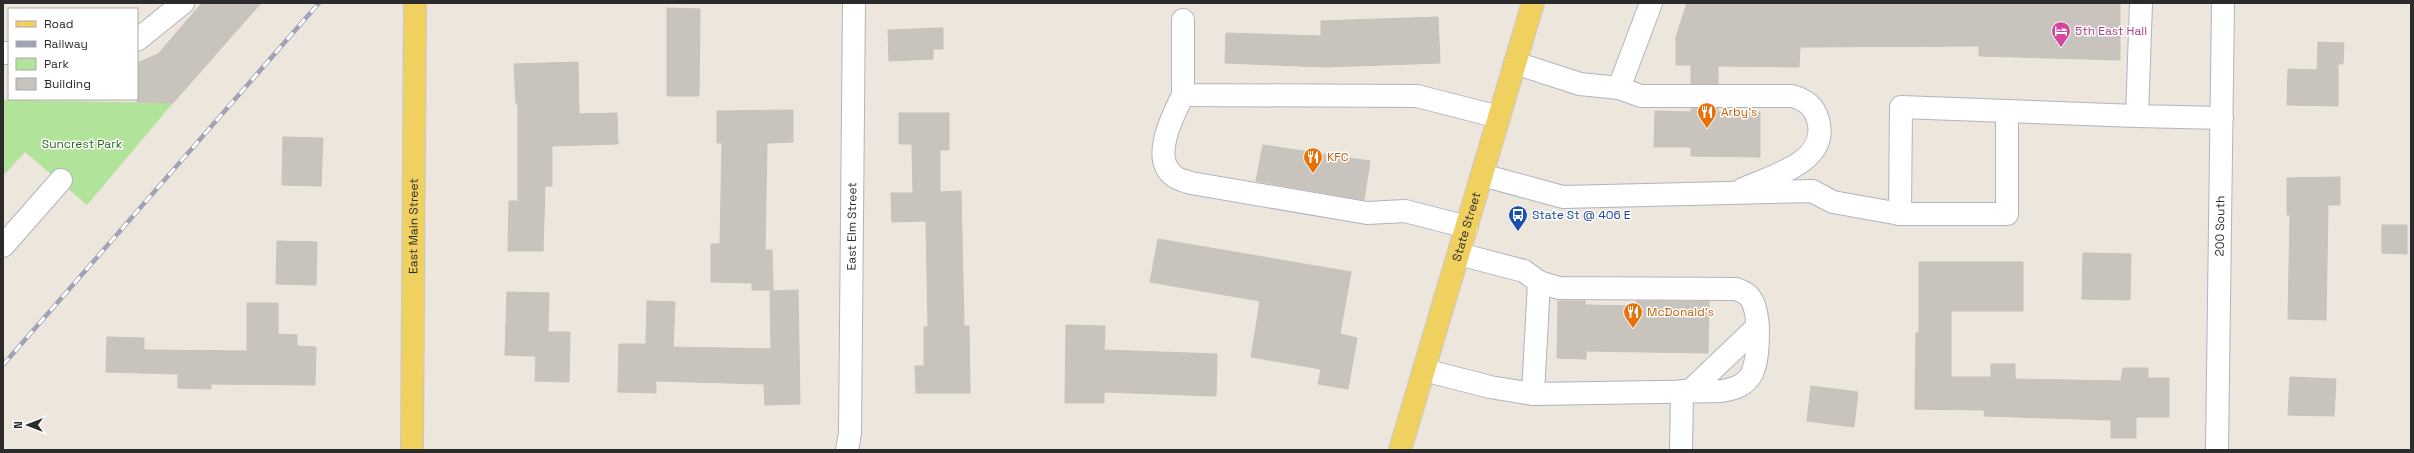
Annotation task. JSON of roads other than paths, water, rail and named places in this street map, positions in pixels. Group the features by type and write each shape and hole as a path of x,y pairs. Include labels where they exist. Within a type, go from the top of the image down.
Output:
{"main road":[{"name":"East Main Street","path":"412,450 415,3"},
{"name":"State Street","path":"1400,450 1533,3"}],"street":[{"path":"138,39 183,3"},
{"name":"East Elm Street","path":"847,450 850,433 854,3"},
{"path":"1619,88 1651,3"},
{"path":"2138,116 2141,3"},
{"name":"200 South","path":"2218,450 2223,3"},
{"path":"1183,20 1182,95 1169,125 1163,153 1165,166 1174,177 1191,183 1366,213 1405,211 1466,227"},
{"path":"1515,63 1580,84 1619,88 1641,96 1792,96 1808,102 1813,109 1820,128 1817,146 1813,153 1799,163 1734,193"},
{"path":"1182,95 1417,96 1499,117"},
{"path":"1900,214 1901,107 2007,112 2222,118"},
{"path":"1482,174 1563,197 1812,191 1833,202 1900,214 2007,214 2007,112"},
{"path":"3,246 61,180"},
{"path":"1424,370 1490,387 1533,394 1731,389 1746,382 1754,370 1758,326 1756,310 1751,298 1736,288 1559,288 1539,282 1524,271 1459,254"},
{"path":"1533,394 1539,282"},
{"path":"1681,450 1686,391 1758,326"}],"railway":[{"path":"3,365 319,3"}],"place":[{"name":"5th East Hall","path":"2061,48"},
{"name":"Arby's","path":"1707,129"},
{"name":"KFC","path":"1313,174"},
{"name":"State St @ 406 E","path":"1518,232"},
{"name":"McDonald's","path":"1633,329"}],"park label":[{"name":"Suncrest Park","path":"82,144"}]}
